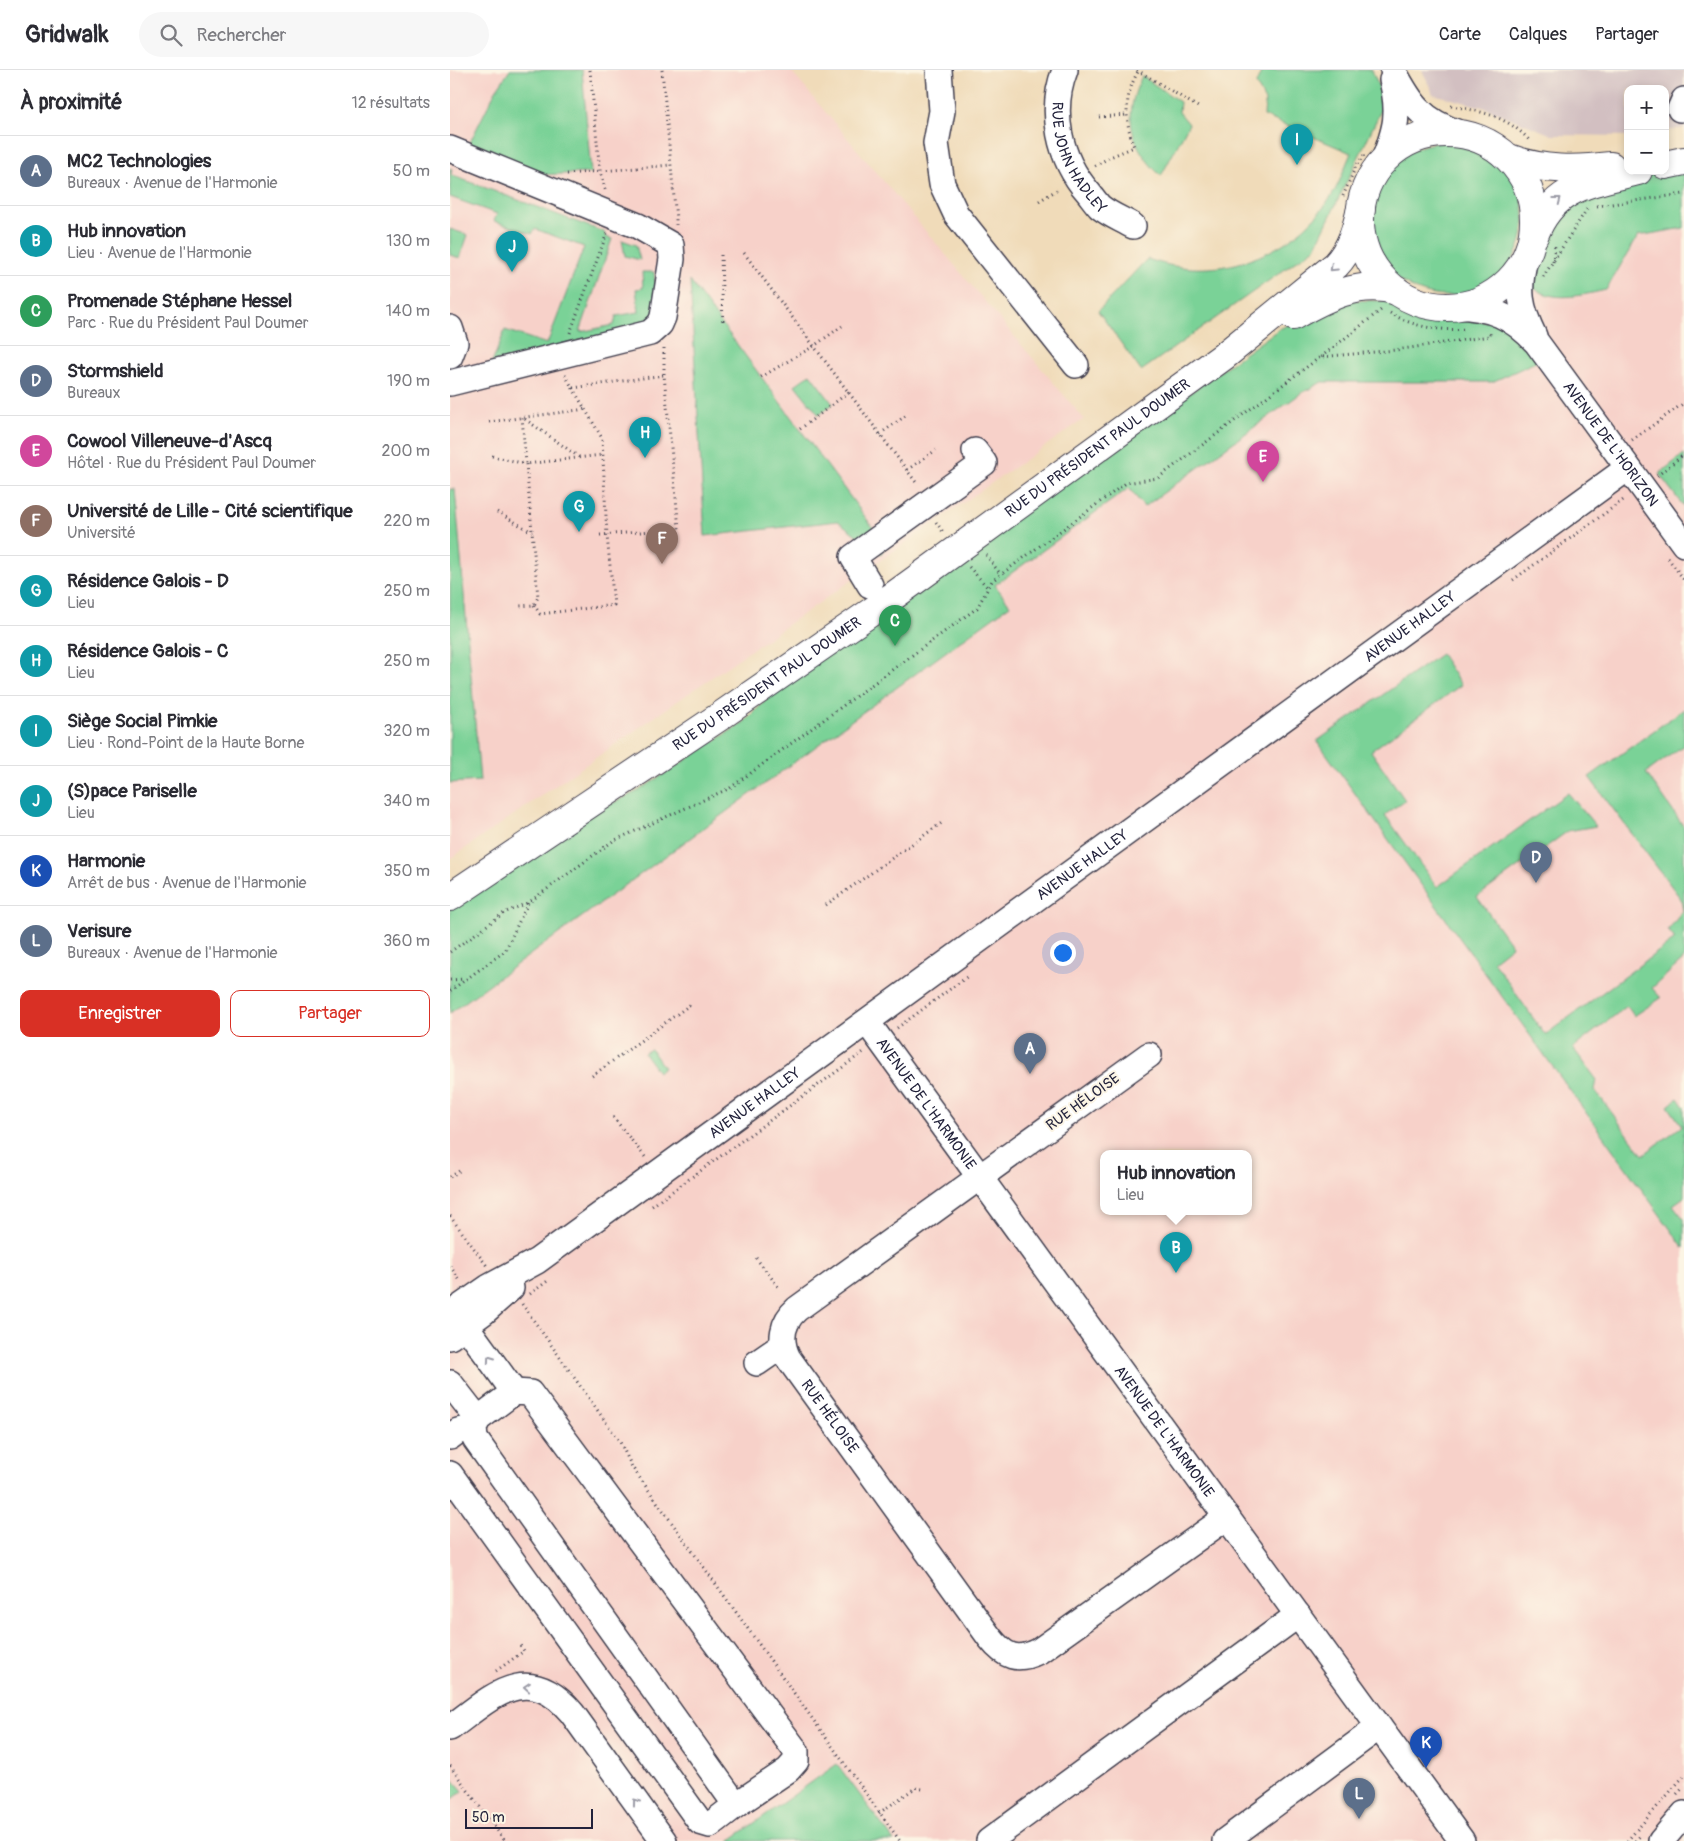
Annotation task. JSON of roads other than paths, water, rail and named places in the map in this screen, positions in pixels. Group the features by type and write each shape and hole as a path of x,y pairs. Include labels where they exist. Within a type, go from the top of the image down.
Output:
{"main road":[{"path":"1459,133 1521,152 1533,166 1560,169 1624,164"},
{"name":"RUE DU PRÉSIDENT PAUL DOUMER","path":"450,897 853,625 1224,356 1336,266 1351,244 1368,183 1384,160 1406,143 1423,136 1459,133"},
{"path":"1521,152 1526,182 1532,201 1534,220 1529,249"},
{"path":"1669,160 1684,160"},
{"path":"1669,164 1684,160"},
{"path":"1361,209 1362,237 1368,255 1390,300 1406,296 1424,303 1454,306 1474,302 1492,294 1508,283 1529,249 1544,214 1566,194 1582,186 1624,175"},
{"name":"RUE DU PRÉSIDENT PAUL DOUMER","path":"1224,356 1330,297 1362,288 1379,286 1390,300"}],"street":[{"path":"939,70 942,111 936,143 942,184 956,214 1076,365"},
{"name":"RUE JOHN HADLEY","path":"1065,70 1059,85 1058,114 1061,147 1076,179 1100,207 1134,226"},
{"path":"1391,70 1410,102 1417,110 1435,124 1459,133"},
{"path":"1384,160 1396,123 1396,102 1391,70"},
{"path":"450,149 638,226 671,245 672,259 663,317 660,324 650,333 450,383"},
{"name":"AVENUE DE L'HORIZON","path":"1529,249 1520,283 1520,301 1524,316 1537,343"},
{"name":"AVENUE DE L'HORIZON","path":"1454,306 1476,308 1504,316 1522,327 1537,343 1684,544"},
{"path":"450,328 454,343 450,356"},
{"path":"870,585 853,557 984,463 975,450"},
{"name":"AVENUE HALLEY","path":"456,1316 489,1287 537,1262 1628,468"},
{"name":"AVENUE DE L'HARMONIE","path":"867,1022 1462,1841"},
{"name":"RUE HÉLOISE","path":"1149,1054 797,1309 787,1319 783,1345 794,1366 990,1638 1004,1653 1012,1656 1029,1656 1039,1651 1227,1517"},
{"path":"456,1316 514,1392"},
{"path":"757,1363 783,1345"},
{"path":"450,1383 476,1424 475,1439 736,1805"},
{"path":"450,1436 476,1424 514,1392 530,1393 796,1751 796,1761 788,1770 710,1825 700,1822 450,1474"},
{"path":"989,1841 1298,1615"},
{"path":"450,1728 502,1691 520,1686 548,1692 564,1704 572,1714 664,1841"},
{"path":"1225,1841 1379,1727"},
{"path":"1661,1841 1684,1814"}],"place":[{"name":"Siège Social Pimkie","path":"1297,165"},
{"name":"(S)pace Pariselle","path":"512,272"},
{"name":"Résidence Galois - C","path":"645,458"},
{"name":"Cowool Villeneuve-d'Ascq","path":"1263,482"},
{"name":"Résidence Galois - D","path":"579,532"},
{"name":"Université de Lille ‐ Cité scientifique","path":"662,564"},
{"name":"Promenade Stéphane Hessel","path":"895,646"},
{"name":"Stormshield","path":"1536,883"},
{"name":"MC2 Technologies","path":"1030,1074"},
{"name":"Hub innovation","path":"1176,1273"},
{"name":"Harmonie","path":"1426,1768"},
{"name":"Verisure","path":"1359,1819"}]}
